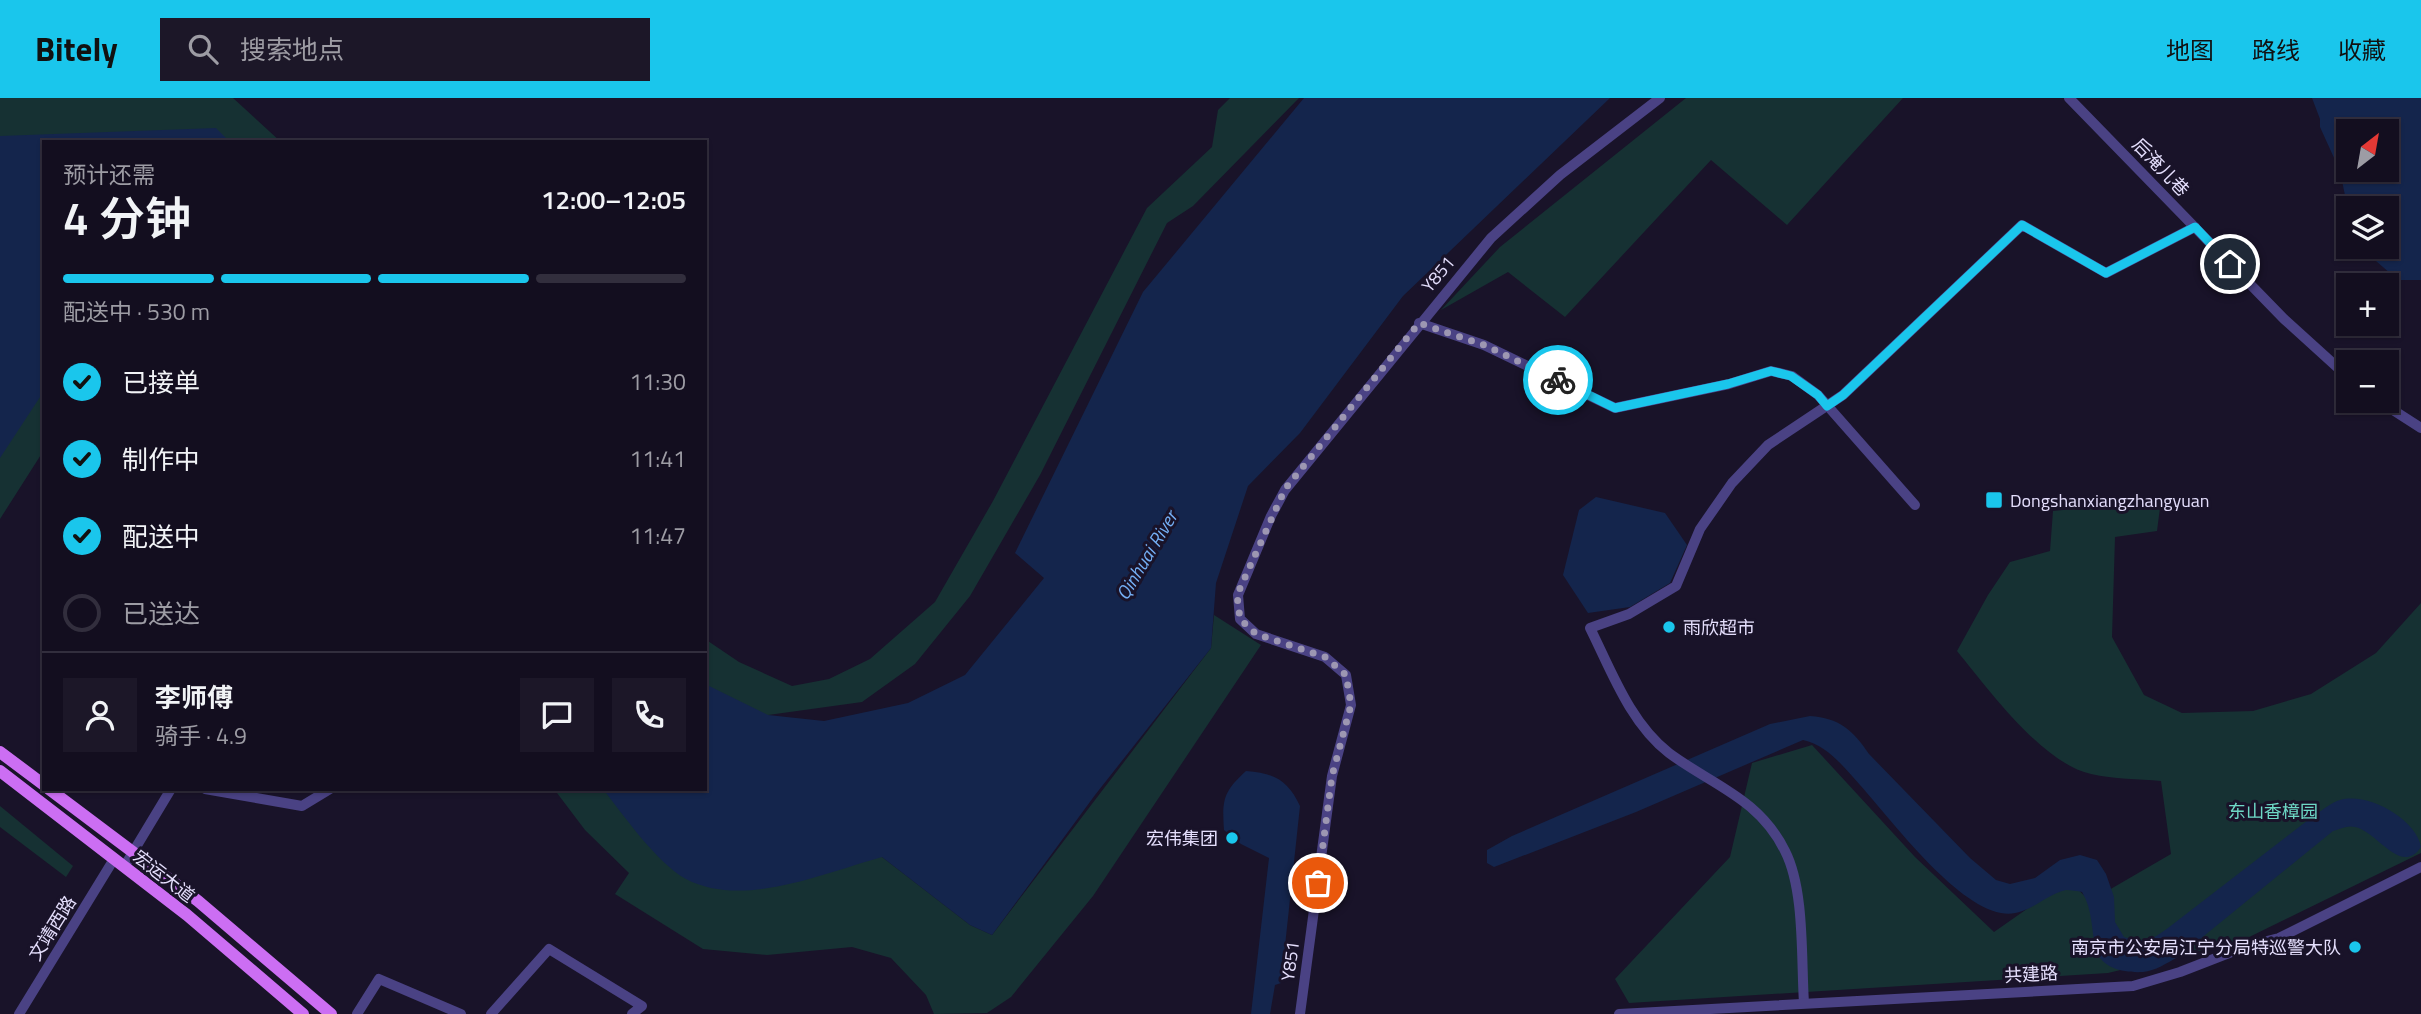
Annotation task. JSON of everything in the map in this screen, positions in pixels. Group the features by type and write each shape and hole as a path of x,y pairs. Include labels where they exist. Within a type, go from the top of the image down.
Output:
{"main road":[{"path":"0,752 42,784"},
{"name":"宏运大道","path":"0,771 187,915 303,1014"},
{"name":"宏运大道","path":"52,791 198,901 331,1014"}],"street":[{"name":"Y851","path":"1300,1014 1332,776 1351,705 1346,675 1325,657 1256,634 1240,619 1237,595 1285,489 1491,238 1560,175 1661,98"},
{"name":"后淹儿巷","path":"2069,98 2284,319 2336,366"},
{"path":"1804,1003 1798,896 1786,852 1748,803 1668,752 1647,730 1623,694 1590,628 1629,614 1676,586 1700,529 1732,482 1768,445 1843,395 2022,225 2106,273 2195,227"},
{"path":"1419,323 1484,345 1615,408 1728,384 1771,371 1791,376 1818,395 1915,505"},
{"path":"2398,413 2421,428"},
{"name":"文靖西路","path":"19,1014 119,863 132,853 170,791"},
{"path":"216,791 302,806 328,791"},
{"name":"共建路","path":"1619,1014 2133,986 2180,972 2247,946 2279,938 2421,867"},
{"path":"491,1014 548,949 642,1006 632,1014"},
{"path":"357,1014 379,979 461,1014"}],"green space":[{"path":"0,98 233,98 279,140 42,140 42,453 0,519"},
{"path":"1230,98 1299,98 1193,206 1167,223 1040,475 970,596 915,664 862,702 768,715 882,857 970,925 992,935 1211,648 1214,615 1261,645 1093,896 1011,997 987,1013 934,1014 926,995 891,958 852,947 767,955 703,949 615,894 629,873 585,830 556,791 707,791 707,640 739,662 792,686 829,679 870,659 935,602 993,501 1147,208 1212,147 1218,110"},
{"path":"1686,98 1903,98 1787,225 1711,160 1565,317 1508,272 1441,310 1500,247"},
{"name":"东山香樟园","path":"2161,500 2157,531 2115,537 2112,637 2144,695 2182,713 2253,711 2311,694 2376,653 2421,603 2421,853 2241,941 2108,973 1629,1003 1615,979 1730,857 1752,763 1812,745 1915,857 1994,932 2068,880 2090,901 2171,854 2161,781 2091,774 2054,756 2018,723 1957,651 2010,562 2050,551 2053,511"},
{"path":"0,806 73,866 66,877 0,827"}],"water":[{"name":"Qinhuai River","path":"1304,98 1610,98 1403,296 1300,433 1248,486 1216,583 1211,648 1095,795 992,935 970,925 882,857 810,879 758,889 708,887 675,872 642,838 605,791 707,791 707,685 768,715 824,721 908,703 965,675 1044,578 1015,553 1143,292"},
{"path":"2312,98 2421,98 2421,280 2399,280 2399,273 2390,273 2375,259 2399,259 2399,196 2345,196 2342,182 2399,182 2399,119 2336,119 2336,162 2320,127 2320,119"},
{"path":"216,128 228,140 42,140 42,394 0,458 0,136"},
{"path":"1596,497 1665,513 1687,545 1670,583 1630,607 1588,613 1563,575 1579,510"},
{"path":"1810,716 1829,719 1851,732 1970,858 1996,880 2010,884 2035,878 2060,860 2080,855 2097,860 2106,874 2114,897 2115,922 2124,937 2131,939 2147,940 2162,932 2316,814 2340,800 2364,800 2389,810 2410,827 2421,847 2413,855 2405,857 2397,855 2355,827 2333,831 2178,957 2143,972 2122,970 2103,962 2096,950 2088,906 2082,892 2066,890 2027,909 2010,914 1983,906 1964,894 1925,860 1848,771 1820,747 1803,740 1636,812 1494,867 1487,863 1487,850 1512,836 1770,724"},
{"path":"1246,771 1265,774 1279,780 1290,790 1300,806 1281,983 1275,985 1270,1014 1251,1014 1269,858 1241,844 1224,830 1223,811 1228,791"}],"way so far":[{"path":"1318,883 1332,776 1351,705 1346,675 1325,657 1256,634 1240,619 1237,595 1271,516 1285,489 1419,323 1484,345 1558,380"}],"place":[{"name":"Dongshanxiangzhangyuan","path":"1994,500"},
{"name":"雨欣超市","path":"1669,627"},
{"name":"宏伟集团","path":"1232,838"},
{"name":"南京市公安局江宁分局特巡警大队","path":"2355,947"}],"route":[{"path":"1558,380 1615,408 1728,384 1771,371 1791,376 1818,395 1827,406 1843,395 2022,225 2106,273 2195,227 2230,264"}]}
